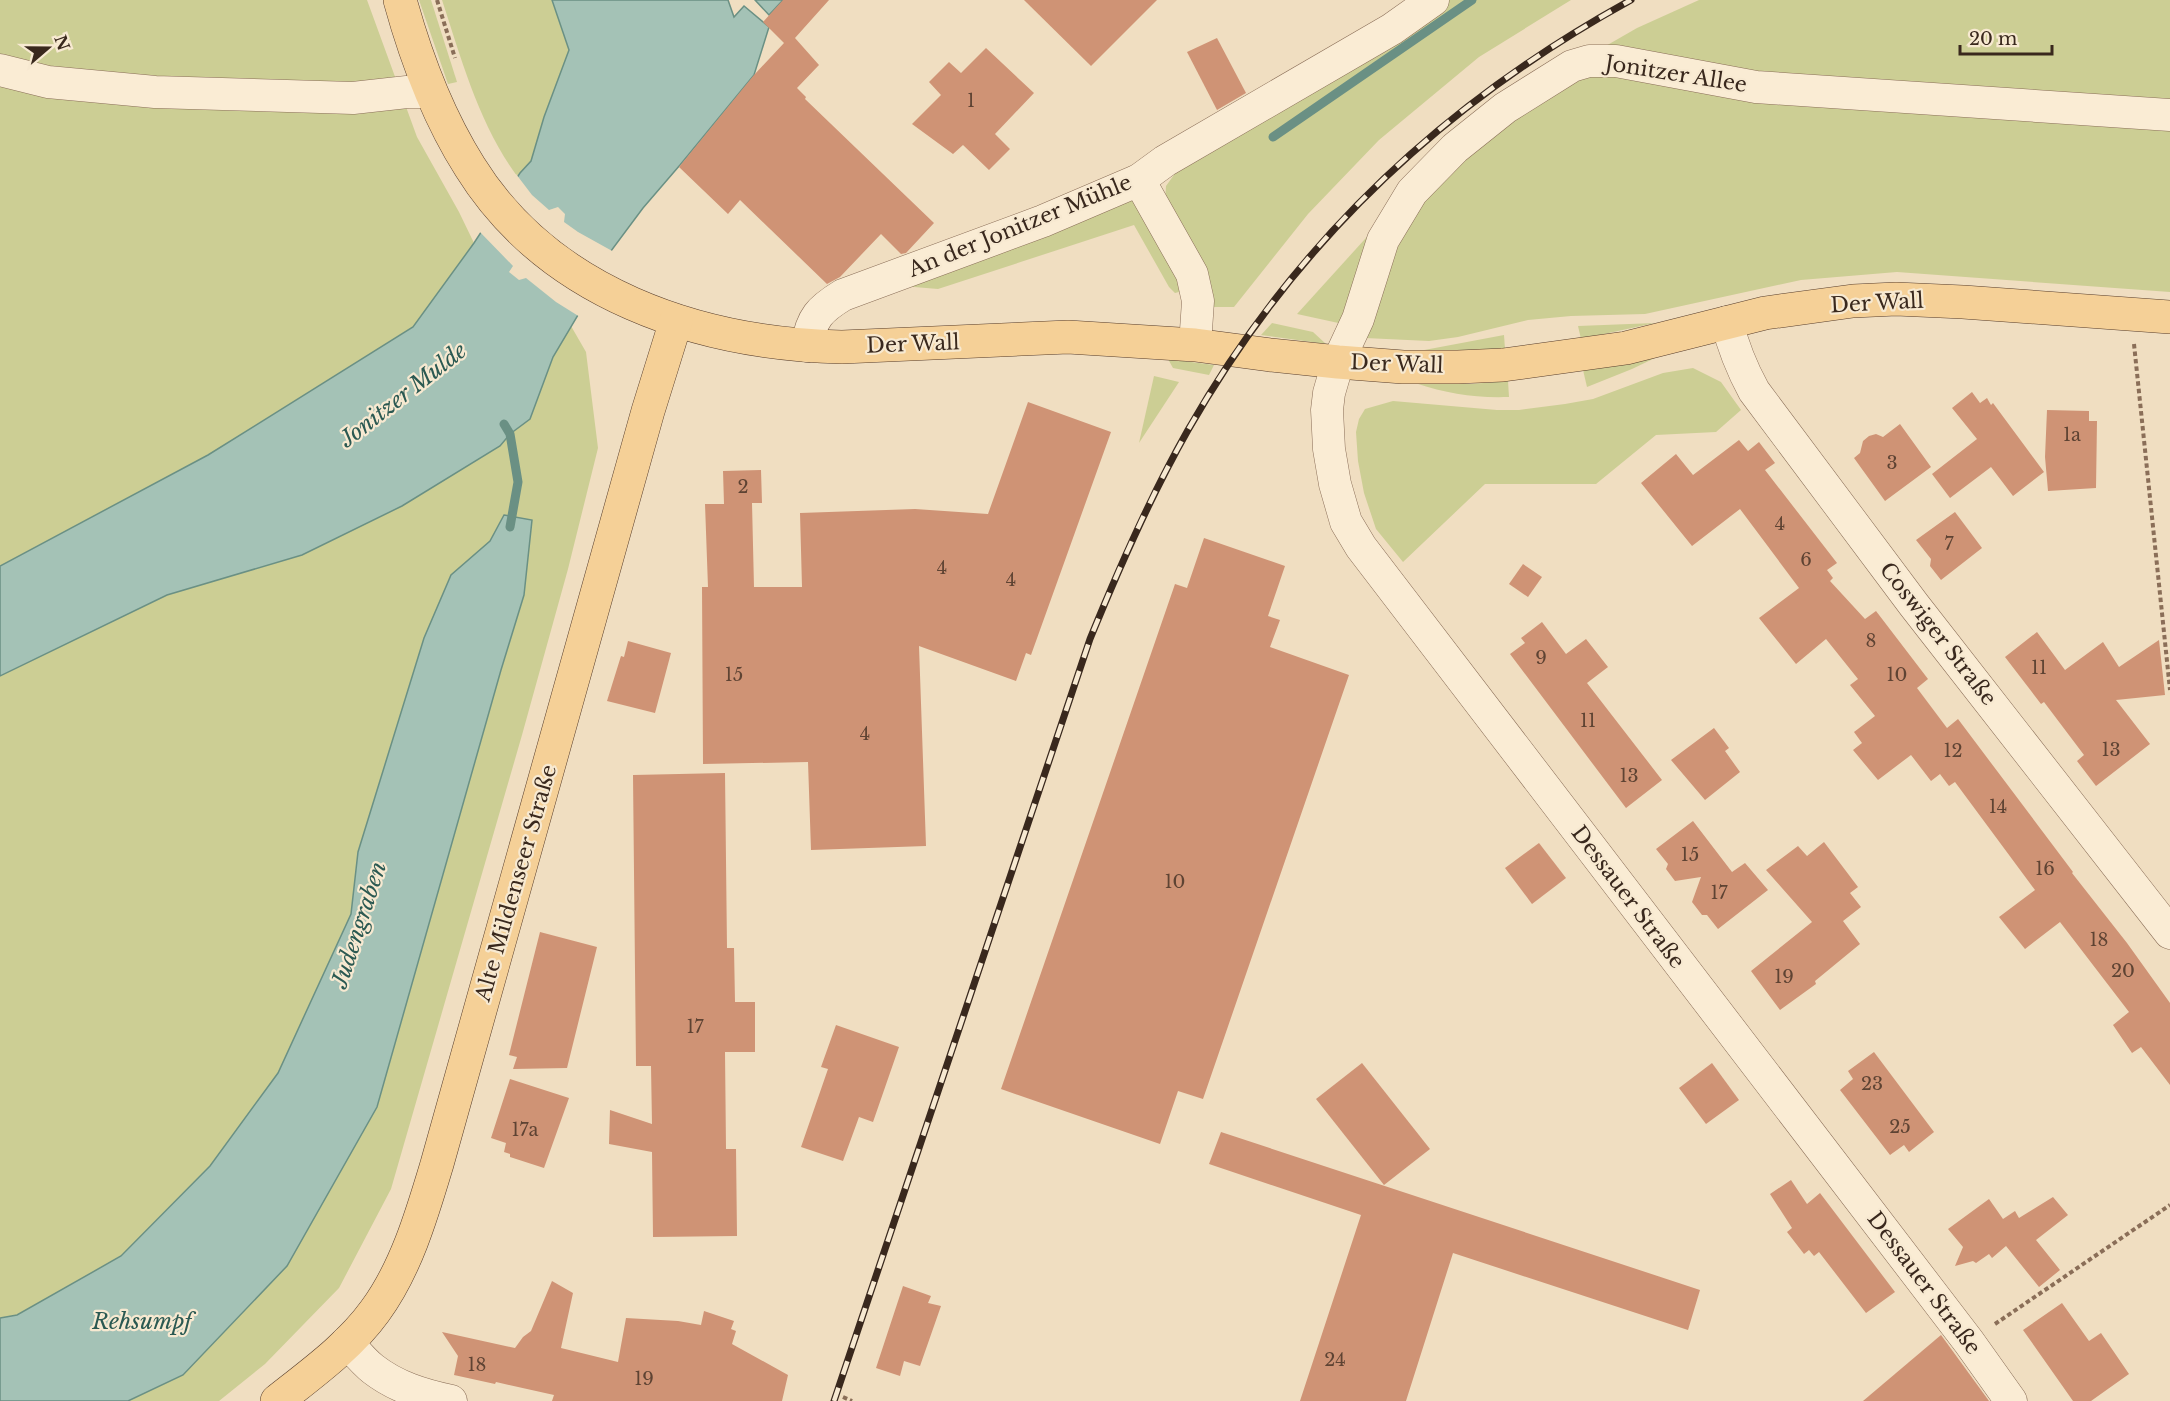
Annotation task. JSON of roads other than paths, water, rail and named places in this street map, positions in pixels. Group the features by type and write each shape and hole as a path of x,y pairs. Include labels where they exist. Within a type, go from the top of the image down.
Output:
{"main road":[{"name":"Der Wall","path":"400,0 431,92 455,142 470,168 488,192 530,237 577,273 625,301 676,321 735,336 807,346 1068,337 1144,340 1270,356 1403,367 1503,365 1626,348 1727,322 1853,301 1896,299 1963,302 2170,317"},
{"name":"Alte Mildenseer Straße","path":"277,1401 347,1342 375,1311 395,1276 413,1237 430,1189 645,421 676,321"}],"street":[{"name":"An der Jonitzer Mühle","path":"807,346 809,332 817,314 843,295 1032,225 1139,180 1165,161 1392,29 1433,0"},
{"name":"Jonitzer Allee","path":"1338,362 1358,319 1383,240 1412,192 1455,148 1505,108 1553,76 1589,60 1616,61 1756,87 2170,115"},
{"path":"0,70 48,82 155,92 353,98 407,92 431,92"},
{"path":"1139,180 1192,274 1198,301 1195,345"},
{"name":"Coswiger Straße","path":"1727,322 1732,344 1754,391 1914,605 2170,933"},
{"name":"Dessauer Straße","path":"1338,362 1329,393 1327,410 1329,448 1335,484 1346,522 1361,547 1969,1342 2011,1401"},
{"path":"347,1342 373,1369 401,1386 420,1394 451,1401"}],"water":[{"name":"Jonitzer Mulde","path":"552,0 728,0 734,17 744,6 769,27 754,75 643,208 605,259 584,305 553,357 530,419 510,434 500,446 402,506 302,555 167,595 0,676 0,566 208,455 413,327 474,243 520,173 531,161 544,117 569,50"},
{"path":"755,0 783,0 769,15"},
{"name":"Rehsumpf","path":"504,515 532,520 524,595 377,1107 287,1266 183,1375 128,1401 0,1401 0,1318 17,1315 121,1256 210,1166 278,1073 351,914 358,852 424,638 451,575 490,541"}],"waterway":[{"path":"1273,137 1472,0"},
{"name":"Judengraben","path":"504,424 510,434 518,482 510,527"}],"railway":[{"path":"834,1401 1090,639 1136,533 1188,430 1230,362 1276,298 1325,239 1379,184 1436,132 1497,84 1562,40 1631,0"}]}
